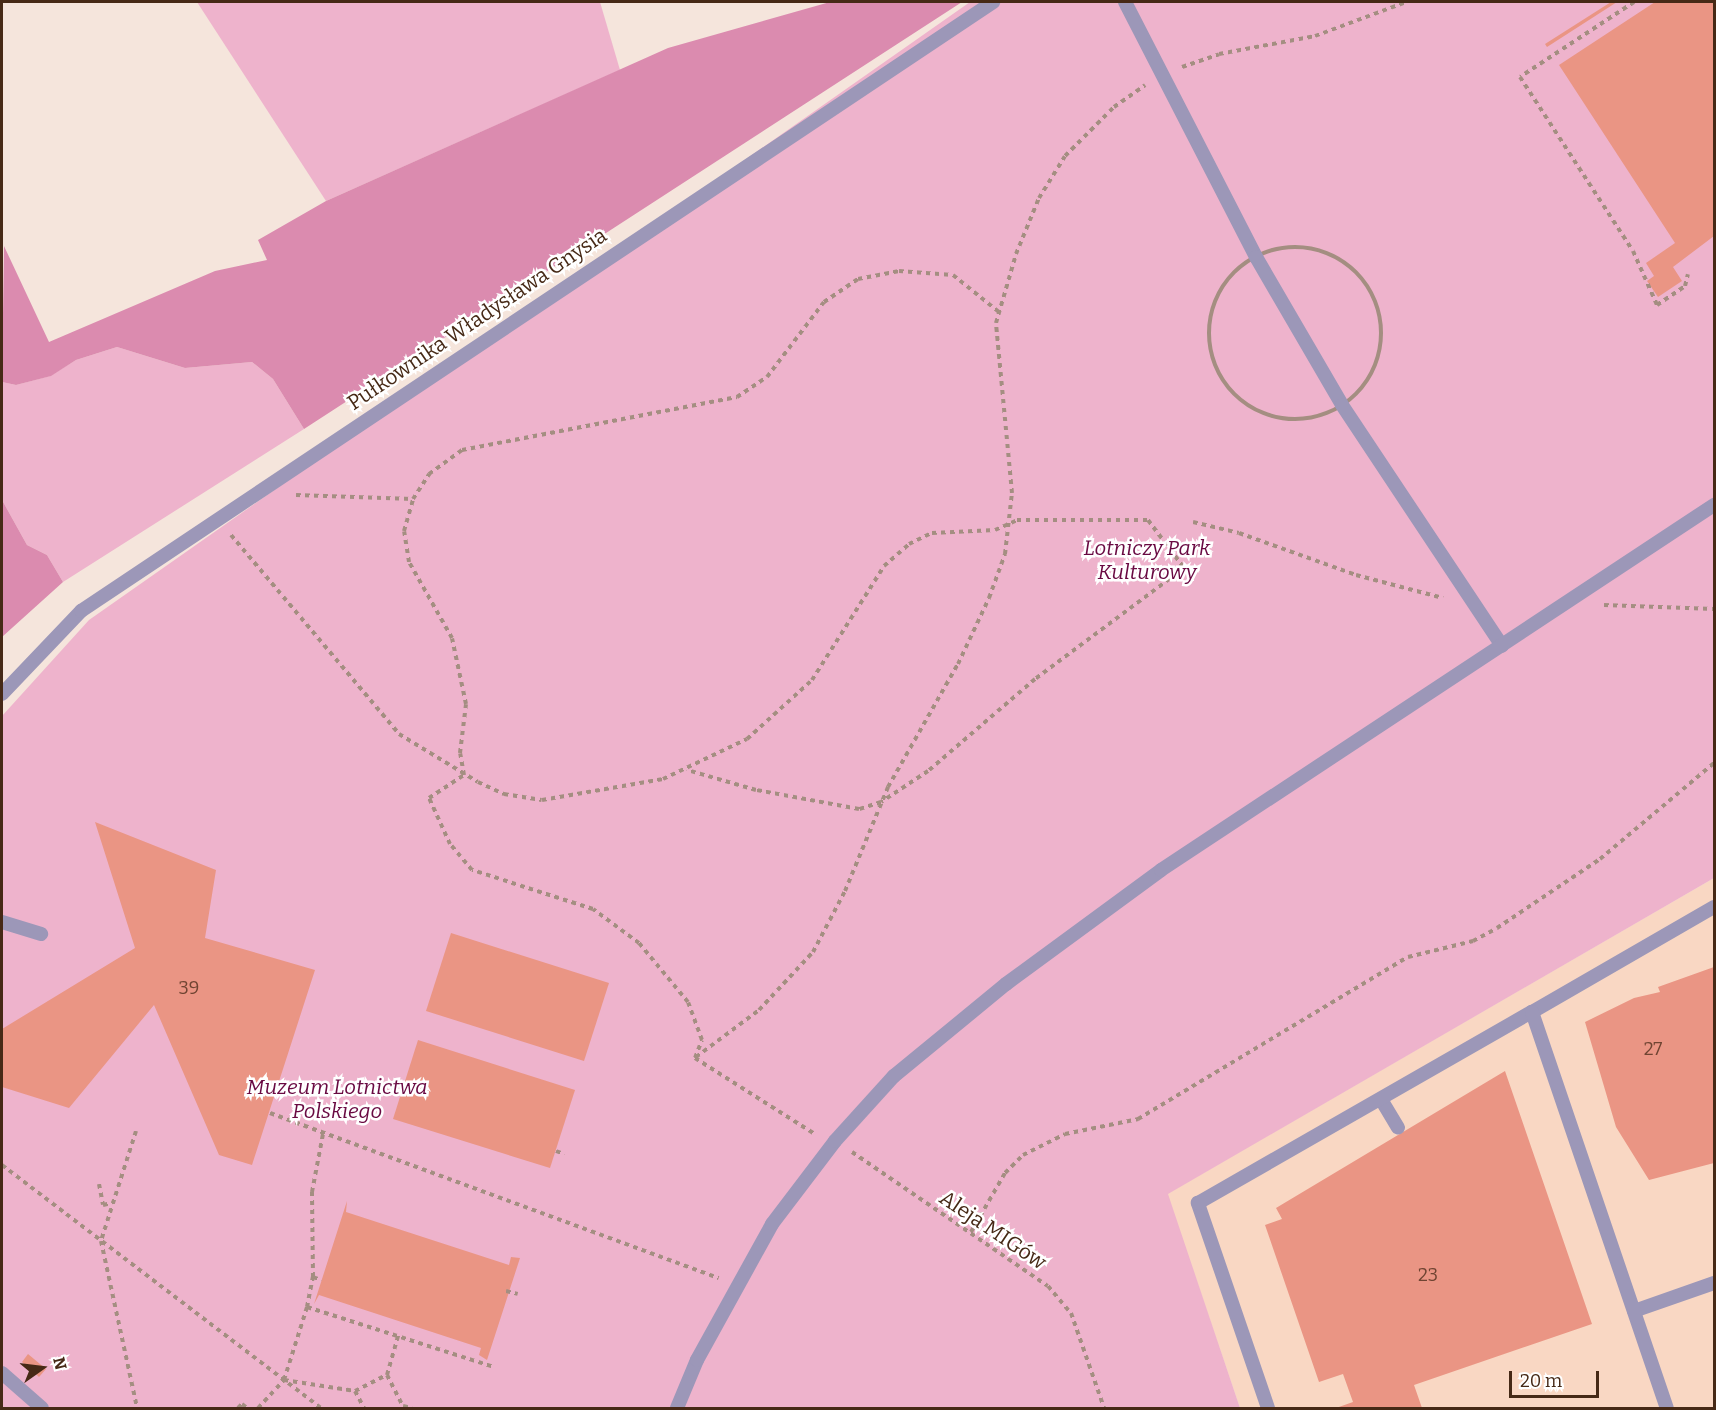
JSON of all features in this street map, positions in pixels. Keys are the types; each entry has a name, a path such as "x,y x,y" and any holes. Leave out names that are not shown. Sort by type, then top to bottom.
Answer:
{"lane":[{"name":"Pułkownika Władysława Gnysia","path":"2,694 81,611 217,518 993,2"},
{"path":"1125,2 1256,257 1342,405 1502,646"},
{"path":"677,1408 736,1284 772,1224 835,1141 894,1076 1052,950 1161,870 1714,505"},
{"path":"1268,1408 1198,1203 1382,1101 1714,907"},
{"path":"2,922 41,934"},
{"path":"1532,1012 1668,1408"},
{"path":"1382,1101 1398,1128"},
{"path":"1634,1311 1714,1283"},
{"path":"2,1373 42,1408"}],"path":[{"path":"695,1058 759,1010 813,952 845,891 881,802 989,598 1005,554 1012,460 998,364 999,312 1028,220 1065,156 1114,106 1163,76 1219,54 1314,36 1406,2"},
{"path":"1634,2 1520,77 1633,251 1658,304 1685,286 1688,274"},
{"path":"464,775 462,671 452,639 409,562 404,531 412,499 429,474 462,450 737,397 767,377 824,302 858,279 899,271 953,275 999,312"},
{"path":"253,494 412,499"},
{"path":"217,518 399,734 464,775 504,794 542,800 602,793 687,770 747,739 812,680 848,630 868,587 897,553 932,533 994,530 1017,520 1148,520 1184,568 1035,679 928,771 881,802 859,809 756,790 687,770"},
{"path":"1193,522 1239,533 1405,589 1453,600 1467,595"},
{"path":"1563,605 1714,609"},
{"path":"971,1232 1005,1173 1023,1155 1065,1134 1138,1119 1408,957 1473,941 1497,928 1600,859 1714,763"},
{"path":"464,775 429,798 460,858 472,870 593,909 639,943 688,1002 702,1040 695,1058"},
{"name":"Aleja MIGów","path":"695,1058 734,1079 804,1130 835,1141 1048,1286 1071,1313 1104,1408"},
{"path":"270,1113 736,1284"},
{"path":"136,1131 101,1240 137,1408"},
{"path":"258,1408 284,1380 307,1307 313,1277 312,1192 323,1134"},
{"path":"556,1151 564,1154"},
{"path":"2,1165 321,1408"},
{"path":"99,1184 103,1205 113,1203"},
{"path":"313,1277 321,1280"},
{"path":"506,1291 518,1294"},
{"path":"307,1307 494,1367"},
{"path":"398,1336 387,1375 401,1407 412,1408"},
{"path":"284,1380 355,1391 387,1375"},
{"path":"355,1391 364,1408"},
{"path":"238,1408 242,1404 247,1408"}],"shaded area":[{"path":"830,2 962,2 304,429 273,379 252,362 185,368 117,347 76,360 51,376 16,385 2,382 4,246 49,342 215,271 267,260 258,240 326,201 668,48"},
{"path":"2,500 27,545 47,555 63,582 2,637"},
{"path":"1714,878 1714,1408 1240,1408 1167,1194"}],"green space":[{"path":"197,2 600,2 620,70 326,201"},
{"name":"Lotniczy Park Kulturowy","path":"970,2 1714,2 1714,878 1168,1194 1240,1408 2,1408 2,716 89,620"},
{"path":"117,347 185,368 252,362 273,379 304,429 63,582 47,555 27,545 2,500 2,382 16,385 50,376 76,360"}],"building":[{"path":"1611,2 1617,2 1547,47 1545,44"},
{"path":"1655,2 1714,2 1714,236 1673,267 1682,281 1658,297 1647,281 1654,276 1646,263 1675,243 1559,65"},
{"path":"95,822 216,870 205,938 315,970 252,1165 219,1155 154,1005 69,1108 2,1087 2,1029 135,948"},
{"path":"451,933 609,983 584,1061 426,1011"},
{"path":"1714,967 1714,1163 1649,1180 1616,1127 1585,1022 1634,998 1660,992 1658,987"},
{"path":"418,1040 575,1090 550,1168 393,1119"},
{"path":"1505,1071 1592,1324 1414,1385 1422,1408 1336,1408 1353,1402 1343,1374 1319,1382 1265,1225 1282,1219 1276,1208"},
{"path":"347,1201 346,1212 509,1265 511,1257 520,1258 487,1360 479,1355 481,1348 319,1295 314,1304"},
{"path":"28,1354 46,1369 39,1377 22,1362"}],"park label":[{"name":"Muzeum Lotnictwa Polskiego","path":"337,1099"}]}
